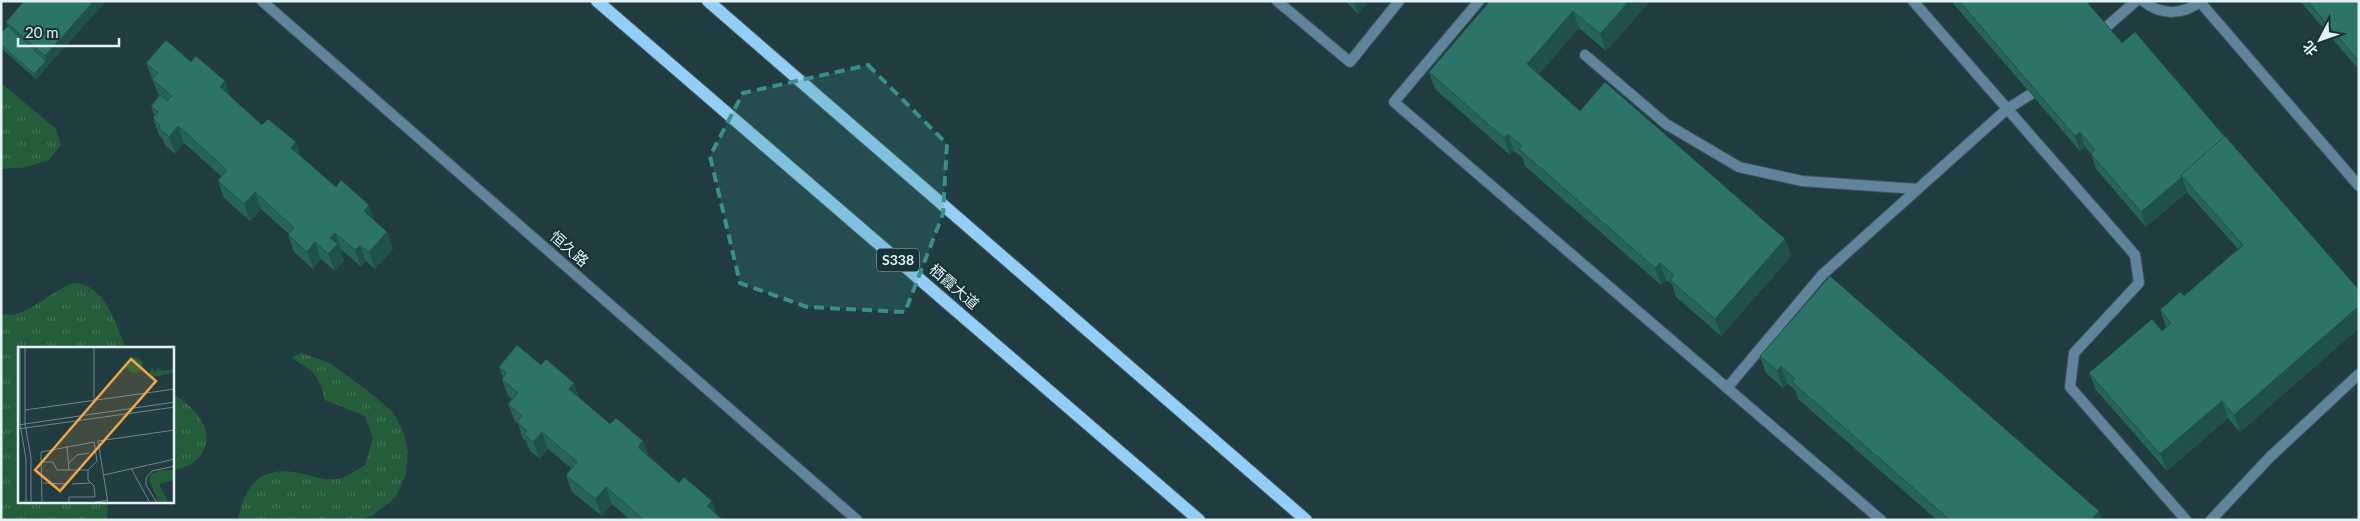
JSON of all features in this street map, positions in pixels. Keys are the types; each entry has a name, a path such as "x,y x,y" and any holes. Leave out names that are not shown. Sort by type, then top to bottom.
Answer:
{"main road":[{"name":"栖霞大道","path":"597,1 1199,520"},
{"path":"708,1 1306,520"}],"street":[{"name":"恒久路","path":"262,1 857,520"},
{"path":"1277,1 1350,62 1399,1"},
{"path":"1479,1 1394,102 1881,520"},
{"path":"1913,1 2134,255 2140,283 2074,353 2070,387 2186,520"},
{"path":"2103,30 2136,1"},
{"path":"2143,1 2158,10 2173,12 2187,10 2201,2 2359,186"},
{"path":"1585,56 1666,124 1739,167 1802,181 1917,189"},
{"path":"1727,388 1822,275 2007,109 2030,94"},
{"path":"2211,520 2270,457 2359,374"}],"highlighted area":[{"path":"868,65 947,144 943,214 905,312 807,307 740,283 710,156 743,93"}],"green space":[{"path":"1,83 56,129 61,145 49,160 27,167 1,169"},
{"path":"74,283 85,285 102,298 113,317 126,347 18,347 18,504 108,504 107,520 1,520 1,313 9,315 28,309 65,286"},
{"path":"301,353 330,363 393,412 404,434 408,452 406,474 396,497 372,516 359,520 238,520 245,496 250,487 265,475 286,471 325,479 336,479 348,476 365,465 373,438 365,416 325,400 320,384 314,374 291,358"},
{"path":"174,395 196,413 202,421 207,438 200,456 188,466 174,470"}],"building":[{"path":"24,1 94,1 45,56 6,22"},
{"path":"1490,1 1629,1 1600,34 1573,11 1527,64 1580,111 1605,82 1785,239 1715,319 1670,280 1674,275 1660,263 1655,268 1519,149 1522,146 1508,134 1504,138 1429,72"},
{"path":"1959,1 2086,1 2122,43 2135,32 2225,137 2141,212 2091,154 2095,150 2080,132 2075,136"},
{"path":"2307,1 2359,1 2359,61"},
{"path":"8,26 46,61 34,74 1,45 1,33"},
{"path":"166,40 191,62 196,56 225,81 220,87 262,125 268,119 296,142 291,148 336,187 341,180 369,205 364,211 387,232 369,252 360,245 355,250 335,233 330,238 338,244 328,254 315,242 307,252 288,235 294,228 255,192 244,204 218,181 227,170 178,126 169,137 159,128 160,125 153,118 158,112 151,106 160,95 167,101 172,96 152,79 158,73 146,63"},
{"path":"2225,136 2359,290 2359,306 2234,415 2222,401 2160,454 2089,373 2152,319 2162,331 2171,323 2160,310 2180,292 2184,296 2243,245 2181,175"},
{"path":"1830,276 2099,511 2091,520 1950,520 1792,382 1795,379 1781,366 1777,371 1760,356"},
{"path":"517,345 541,365 546,359 574,383 569,389 610,424 616,418 643,441 638,447 679,483 684,477 712,501 707,506 723,520 644,520 606,487 595,499 566,475 577,462 542,432 533,442 524,434 527,431 517,422 522,416 508,404 518,393 502,379 506,373 499,367"}]}
